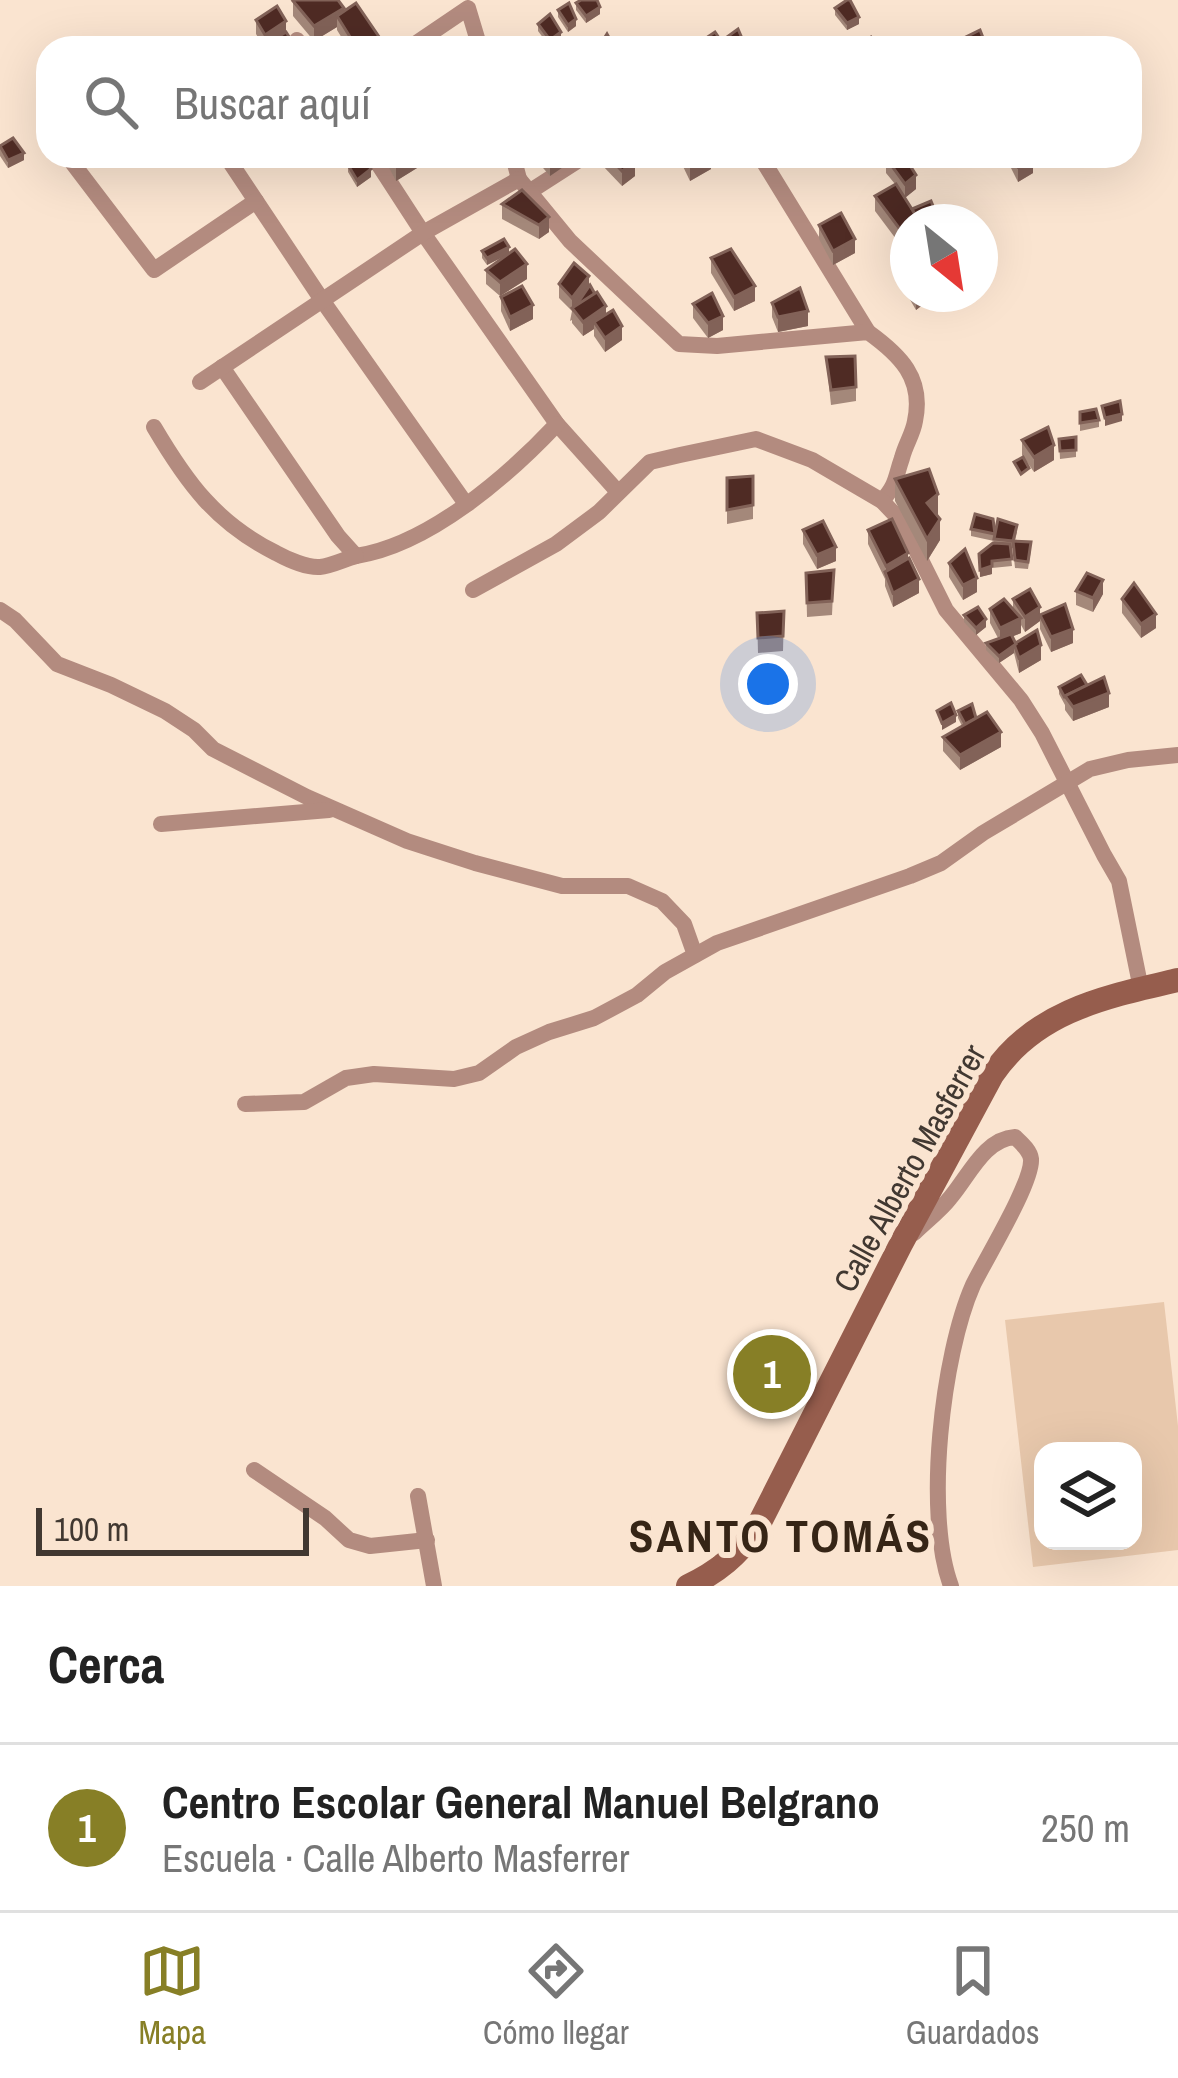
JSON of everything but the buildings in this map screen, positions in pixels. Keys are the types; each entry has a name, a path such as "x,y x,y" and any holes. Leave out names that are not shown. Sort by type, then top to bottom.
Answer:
{"main road":[{"name":"Calle Alberto Masferrer","path":"688,1586 734,1558 757,1528 902,1244 1008,1052 1063,1013 1178,980"}],"street":[{"path":"427,36 468,8 476,36"},
{"path":"75,168 154,270 256,201"},
{"path":"240,168 322,300 466,504"},
{"path":"381,168 557,424 618,493"},
{"path":"518,168 524,185 571,241 679,344 716,346 868,332"},
{"path":"200,382 423,233 560,168"},
{"path":"767,168 868,332 898,353 918,393 915,424 896,484 882,502"},
{"path":"221,367 356,556"},
{"path":"154,427 210,508 245,538 317,568 376,553 466,504 557,424"},
{"path":"473,590 556,544 599,512 650,462 756,440 812,460 882,502 902,522 946,610 1022,700 1119,881 1141,989"},
{"path":"0,610 57,664 165,711 235,762 336,810 407,841 497,869 562,886 628,886 662,901 684,924 695,955"},
{"path":"245,1104 304,1102 346,1078 374,1074 454,1079 479,1073 516,1047 594,1018 637,995 665,972 717,943 940,863 1090,769 1178,755"},
{"path":"161,824 336,810"},
{"path":"902,1244 947,1202 994,1143 1015,1137 1024,1146 1030,1159 1025,1184 965,1304 946,1384 938,1523 950,1586"},
{"path":"254,1470 349,1540 370,1546 427,1540"},
{"path":"418,1496 434,1586"}],"shaded area":[{"path":"1164,1302 1178,1426 1178,1550 1033,1567 1005,1320"}],"place":[{"name":"Centro Escolar General Manuel Belgrano","path":"772,1374"}],"district":[{"name":"SANTO TOMÁS","path":"781,1535"}]}
